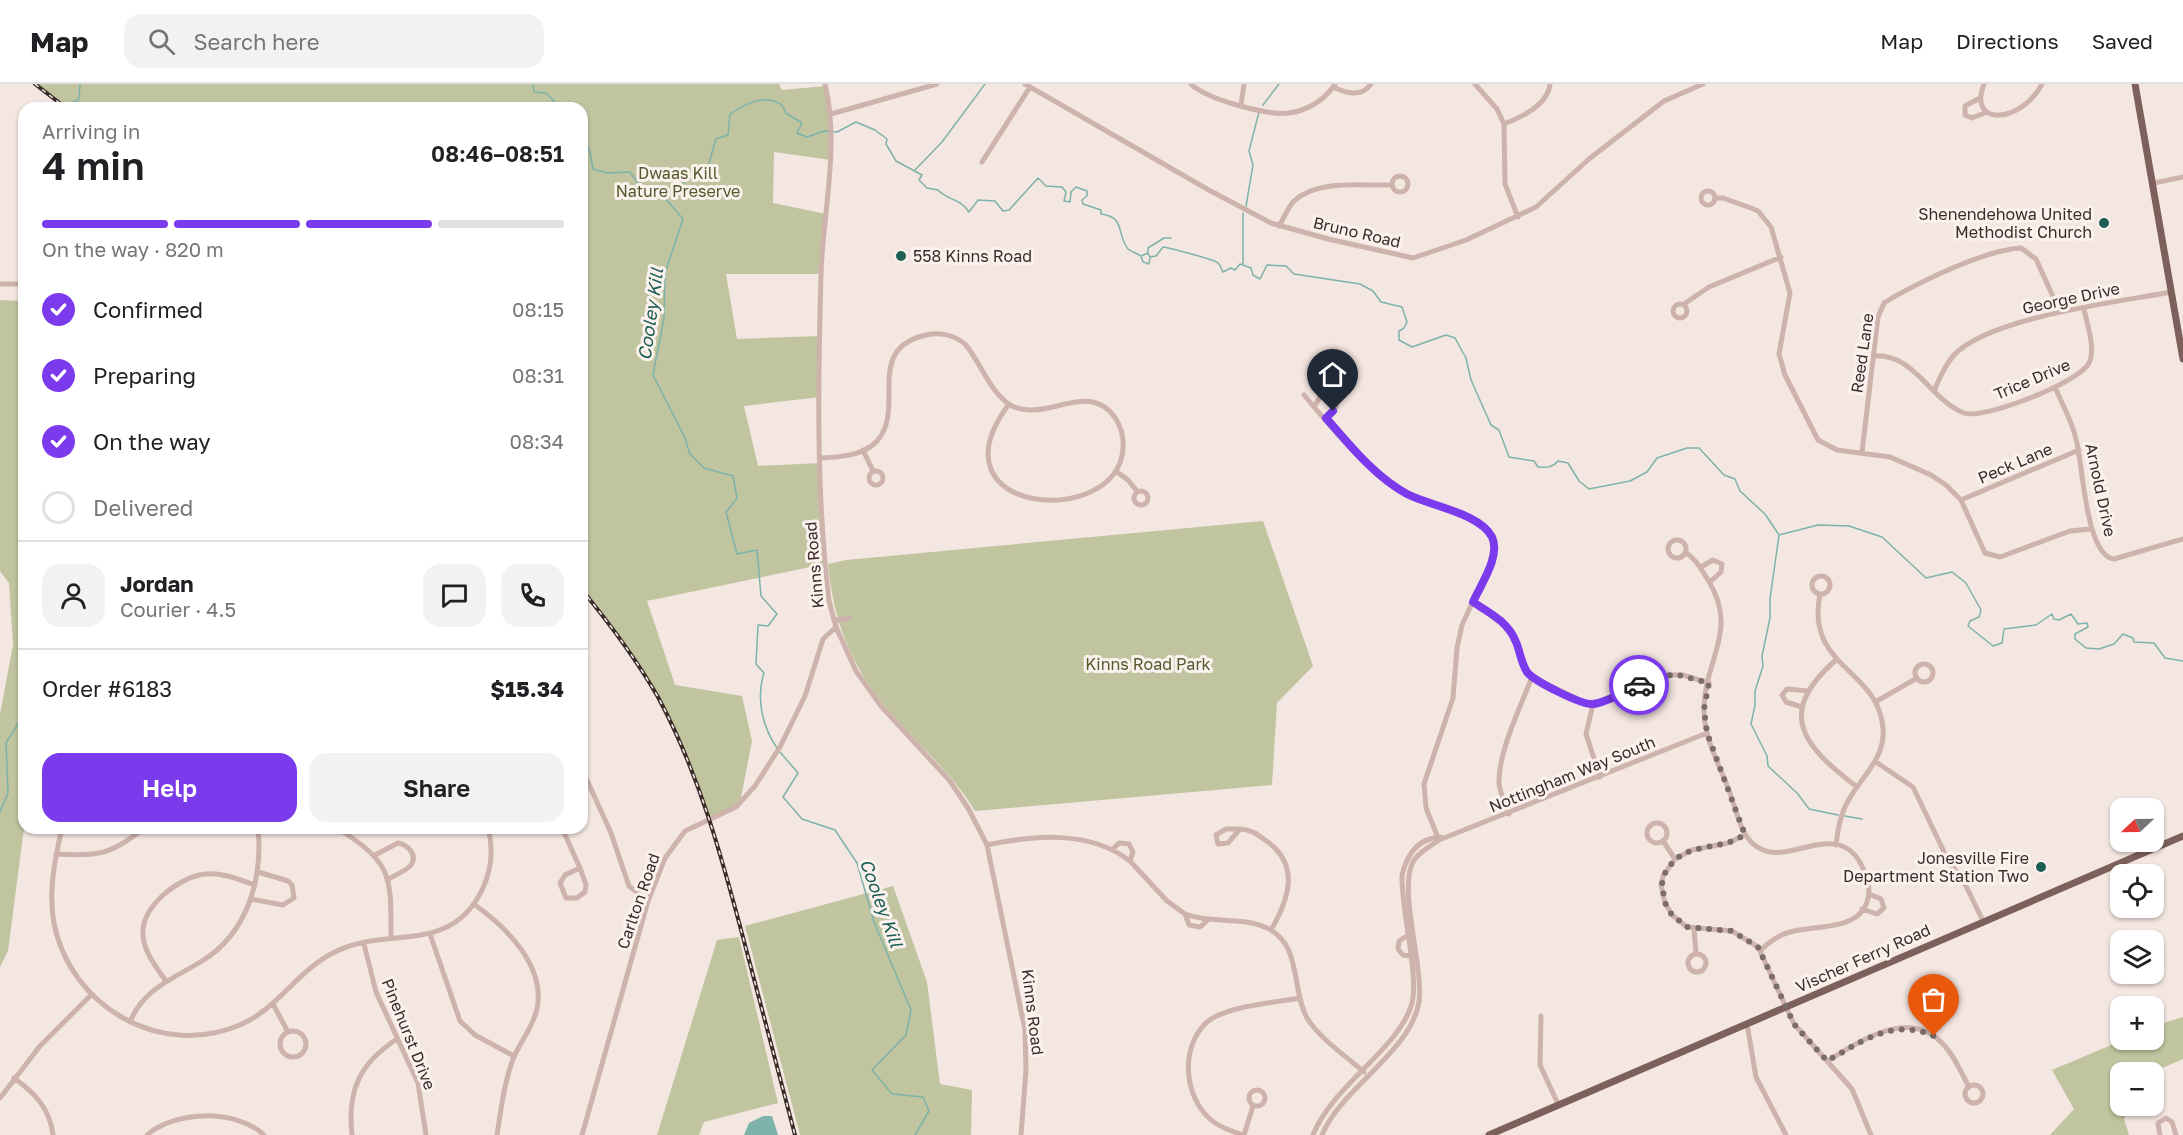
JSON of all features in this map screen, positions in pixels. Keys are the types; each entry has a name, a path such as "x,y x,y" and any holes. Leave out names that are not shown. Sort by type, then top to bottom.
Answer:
{"main road":[{"path":"2135,84 2183,359"},
{"name":"Vischer Ferry Road","path":"1489,1135 2183,836"}],"street":[{"name":"Kinns Road","path":"827,84 832,132 821,274 821,458 827,582 835,624 856,671 867,689 950,781 968,808 987,845 1025,1030 1026,1070 1021,1135"},
{"path":"831,114 883,102 937,84"},
{"path":"1191,84 1205,95 1240,105 1288,113 1310,107 1334,86 1351,94 1362,92 1371,84"},
{"path":"1240,105 1244,84"},
{"path":"1475,84 1497,109 1504,124 1505,184 1518,217"},
{"path":"1504,124 1537,106 1550,90 1550,84"},
{"name":"Bruno Road","path":"1028,86 1206,189 1279,226 1413,258 1459,243 1518,217 1551,195 1589,159 1664,101 1703,84"},
{"path":"1984,84 1980,98 1964,108 1965,115 1969,117 1987,112 1997,116 2015,113 2032,100 2042,84"},
{"path":"982,162 1028,86"},
{"path":"1980,98 1987,112"},
{"path":"2154,183 2183,179"},
{"path":"1279,226 1294,202 1309,193 1325,188 1392,185"},
{"path":"1715,198 1723,198 1758,211 1771,226 1791,293 1779,354 1785,375 1818,440 1830,448 1890,457 1914,466 1946,485 1961,500 1981,548 1992,556 2000,557 2070,531 2091,529"},
{"name":"Reed Lane","path":"1862,452 1878,317 1884,303 1906,290 2005,250 2021,248 2032,254 2041,268 2060,312"},
{"path":"1684,304 1709,287 1781,257"},
{"path":"0,284 18,284"},
{"name":"George Drive","path":"1934,391 1952,357 1966,346 2038,316 2171,292"},
{"name":"Trice Drive","path":"1873,356 1893,358 1905,363 1953,407 1971,414 2003,408 2055,387 2084,371 2091,360 2084,309"},
{"path":"821,458 838,457 862,450 875,443 886,425 888,416 887,378 896,354 907,342 919,337 943,334 956,337 965,344 1009,404 1034,412 1083,399 1096,402 1109,410 1122,432 1122,457 1117,472 1091,493 1071,498 1027,500 1008,491 992,473 988,444 991,430 1009,404"},
{"name":"Arnold Drive","path":"2055,387 2079,450 2091,529 2099,547 2109,558 2126,557 2183,539"},
{"path":"1314,407 1320,397 1326,394 1335,399 1336,407 1326,418"},
{"path":"1304,395 1370,466 1407,494 1474,520 1486,528 1494,543 1494,554 1458,639 1453,698 1424,784 1424,798 1438,838"},
{"path":"862,450 873,471"},
{"name":"Peck Lane","path":"1961,500 2079,450"},
{"path":"1117,472 1137,491"},
{"path":"1685,552 1701,567 1720,606 1721,636 1704,709 1707,733 1745,835 1760,849 1776,853 1814,844 1836,845 1851,852 1865,873 1869,894 1862,909 1854,918 1833,926 1783,934 1760,951"},
{"path":"1701,567 1713,560 1722,564 1721,572 1710,582"},
{"path":"1820,594 1816,613 1818,628 1837,659 1877,701 1884,738 1876,762 1843,810 1836,845"},
{"path":"1473,602 1500,619 1507,627 1516,642 1527,671 1533,677 1577,700 1593,704 1665,675 1683,675 1709,683"},
{"path":"835,624 849,618"},
{"name":"Carlton Road","path":"582,1135 648,901 665,858 678,838 693,826 736,807 755,786 780,747 806,696 824,639 835,624"},
{"path":"1837,659 1820,674 1808,691 1802,707 1801,722 1809,743 1829,765 1857,787"},
{"path":"1509,814 1501,794 1500,772 1503,755 1533,677"},
{"path":"1877,701 1917,678"},
{"path":"1802,707 1786,702 1782,695 1785,691 1794,688 1808,691"},
{"path":"1593,704 1586,734 1600,777"},
{"name":"Nottingham Way South","path":"1314,1135 1327,1108 1398,1029 1412,1003 1401,884 1404,867 1415,847 1509,814 1707,733"},
{"path":"1876,762 1913,787 1943,851 1966,885 1983,921"},
{"path":"588,782 611,832 629,886 648,901"},
{"path":"1240,829 1250,830 1271,844 1282,857 1288,874 1288,897 1271,930"},
{"path":"61,834 52,888 53,922 71,969 91,995 114,1014 164,1034 199,1035 242,1023 273,1004 322,959 336,951 391,938 430,934 459,920 475,905 486,881 492,859 490,834"},
{"path":"56,854 96,855 120,846 136,834"},
{"path":"130,1022 143,999 166,981 217,949 238,925 251,899 258,872 258,834"},
{"path":"345,834 375,855 389,879 391,938"},
{"path":"565,834 580,868 586,885 585,892 577,898 566,898 560,883 566,875 580,868"},
{"path":"1745,835 1728,843 1692,850 1675,859 1663,876 1662,895 1672,915 1679,922 1694,929 1732,931 1750,941 1760,951 1785,1006 1801,1033 1852,1089 1871,1135"},
{"path":"987,845 1013,840 1049,838 1076,839 1113,849 1131,861 1167,901 1185,914 1236,921 1271,930 1289,950 1299,998 1309,1020 1368,1076"},
{"name":"Nottingham Way South","path":"1322,1135 1332,1116 1405,1032 1417,1007 1419,984 1408,875 1418,855 1438,838"},
{"path":"1664,841 1675,859"},
{"path":"375,855 398,843 408,846 412,851 410,866 389,879"},
{"path":"1113,849 1119,843 1129,844 1133,852 1131,861"},
{"path":"251,899 283,906 294,898 292,885 288,881 258,872"},
{"path":"166,981 150,957 143,936 147,917 159,901 179,884 206,874 216,874 255,885"},
{"path":"1862,909 1877,914 1884,908 1881,899 1869,894"},
{"path":"475,905 510,935 535,977 537,1010 514,1056 505,1088 497,1135"},
{"path":"1185,914 1189,925 1195,927 1200,927 1209,919"},
{"path":"1694,929 1696,954"},
{"path":"430,934 460,1022 475,1035 514,1056"},
{"name":"Nottingham Way South","path":"1407,936 1399,941 1398,949 1403,955 1409,956"},
{"name":"Pinehurst Drive","path":"364,944 376,992 418,1083 426,1135"},
{"path":"0,1098 43,1043 91,995"},
{"path":"1253,1106 1243,1135 1214,1122 1197,1103 1189,1076 1189,1057 1195,1040 1206,1023 1223,1015 1299,998"},
{"path":"273,1004 288,1032"},
{"path":"1541,1016 1540,1065 1558,1104"},
{"path":"1747,1024 1756,1077 1786,1135"},
{"path":"1827,1061 1883,1030 1908,1028 1920,1030 1943,1043 1969,1087"},
{"path":"288,1032 298,1032 305,1039 305,1049 297,1056 288,1055 281,1048 281,1039 288,1032"},
{"path":"352,1135 351,1105 359,1077 368,1061 398,1039"},
{"path":"14,1078 37,1097 45,1107 53,1135"},
{"path":"147,1135 165,1123 193,1116 243,1122 264,1135"},
{"path":"2160,1135 2158,1123 2166,1118 2172,1122 2176,1135"}],"green space":[{"name":"Dwaas Kill Nature Preserve","path":"35,84 779,84 782,90 826,86 831,160 774,152 773,203 826,214 821,274 726,274 737,339 820,336 820,397 744,406 758,466 821,463 825,564 647,601 675,685 742,696 752,741 740,803 710,818 663,710 623,643 588,598 588,102 58,102"},
{"path":"0,300 18,301 18,834 23,834 8,951 0,967 0,714 13,645 9,583 0,571"},
{"name":"Kinns Road Park","path":"1263,521 1313,666 1277,703 1272,785 975,811 948,775 882,702 858,667 841,629 828,564 846,560"},
{"path":"893,886 927,982 940,1084 972,1090 971,1135 800,1135 745,926"},
{"path":"739,937 778,1103 704,1122 699,1135 657,1135 717,940"},
{"path":"2183,1017 2183,1059 2164,1067 2164,1062 2110,1062 2110,1116 2126,1116 2124,1119 2129,1135 2050,1135 2074,1109 2052,1070 2110,1045 2110,1050 2164,1050 2164,1023"}],"water":[{"path":"763,1116 772,1116 778,1135 744,1135 749,1123"}],"waterway":[{"path":"73,102 79,99 80,84"},
{"path":"533,84 534,92 546,93 555,102"},
{"path":"914,171 942,142 985,84"},
{"path":"1263,105 1279,84"},
{"path":"664,197 690,178 705,177 716,139 728,135 730,114 761,100 782,105 786,113 802,123 797,133 807,137 824,131 837,132 856,122 875,130 887,139 886,144 896,161 922,175 919,180 927,188 938,190 962,204 969,212 978,200 995,201 1003,211 1009,210 1038,178 1046,186 1062,187 1066,192 1064,201 1070,202 1071,192 1076,187 1087,191 1087,196 1082,200 1083,204 1101,210 1101,214 1114,219 1128,249 1141,256 1148,253 1150,257 1156,256 1163,247 1215,261 1223,272 1231,268 1235,270 1240,264 1251,268 1253,275 1260,279 1267,265 1286,266 1294,274 1360,284 1373,291 1381,302 1402,307 1407,322 1399,331 1399,340 1412,347 1446,335 1455,338 1466,358 1471,380 1491,425 1499,430 1509,457 1534,461 1538,467 1550,467 1558,461 1568,463 1579,481 1589,489 1630,481 1647,472 1657,458 1687,448 1699,448 1724,475 1735,479 1740,491 1765,514 1779,535 1818,525 1849,526 1882,537 1926,578 1952,572 1966,583 1981,610 1979,617 1970,621 1968,626 1993,646 2002,643 2004,629 2036,625 2052,614 2054,619 2059,620 2071,614 2078,624 2087,623 2088,627 2075,634 2075,639 2086,648 2099,649 2114,644 2123,634 2133,638 2134,642 2154,643 2165,658 2183,661"},
{"path":"1246,206 1253,165 1249,151 1259,112"},
{"name":"Cooley Kill","path":"588,147 593,169 607,173 630,172 643,190 664,197 683,219 665,273 664,318 653,375 684,436 690,454 704,468 733,476 737,498 726,512 737,554 757,550 761,596 777,614 768,626 758,625 756,664 764,673 761,692 764,721 777,748"},
{"path":"1243,213 1243,265"},
{"path":"1148,253 1148,248 1164,238 1171,238"},
{"path":"1141,256 1143,262 1149,264 1150,258"},
{"path":"1779,535 1770,599 1770,618 1762,656 1763,666 1755,691 1751,724 1767,756 1768,766 1798,794 1809,809 1838,815"},
{"path":"0,812 8,793 6,743 18,724"},
{"name":"Cooley Kill","path":"780,752 798,773 783,797 802,819 835,830 857,863 874,922 911,1010 906,1035 872,1070 892,1094 923,1097 929,1111 915,1135"},
{"path":"1845,816 1862,819"}],"railway":[{"path":"35,84 58,102"},
{"path":"588,597 650,683 686,756 708,816 727,879 795,1135"}],"way so far":[{"path":"1639,685 1674,674 1709,683 1706,688 1704,722 1726,777 1745,835 1728,843 1700,847 1675,859 1665,870 1663,876 1662,895 1668,911 1687,927 1732,931 1758,947 1794,1024 1827,1061 1883,1030 1908,1028 1934,1036"}],"place":[{"name":"Shenendehowa United Methodist Church","path":"2104,223"},
{"name":"558 Kinns Road","path":"901,256"},
{"name":"Jonesville Fire Department Station Two","path":"2041,867"}],"route":[{"path":"1333,411 1326,418 1379,474 1407,494 1481,523 1486,528 1494,543 1494,554 1473,602 1500,619 1507,627 1516,642 1527,671 1533,677 1577,700 1593,704 1639,685"}]}
